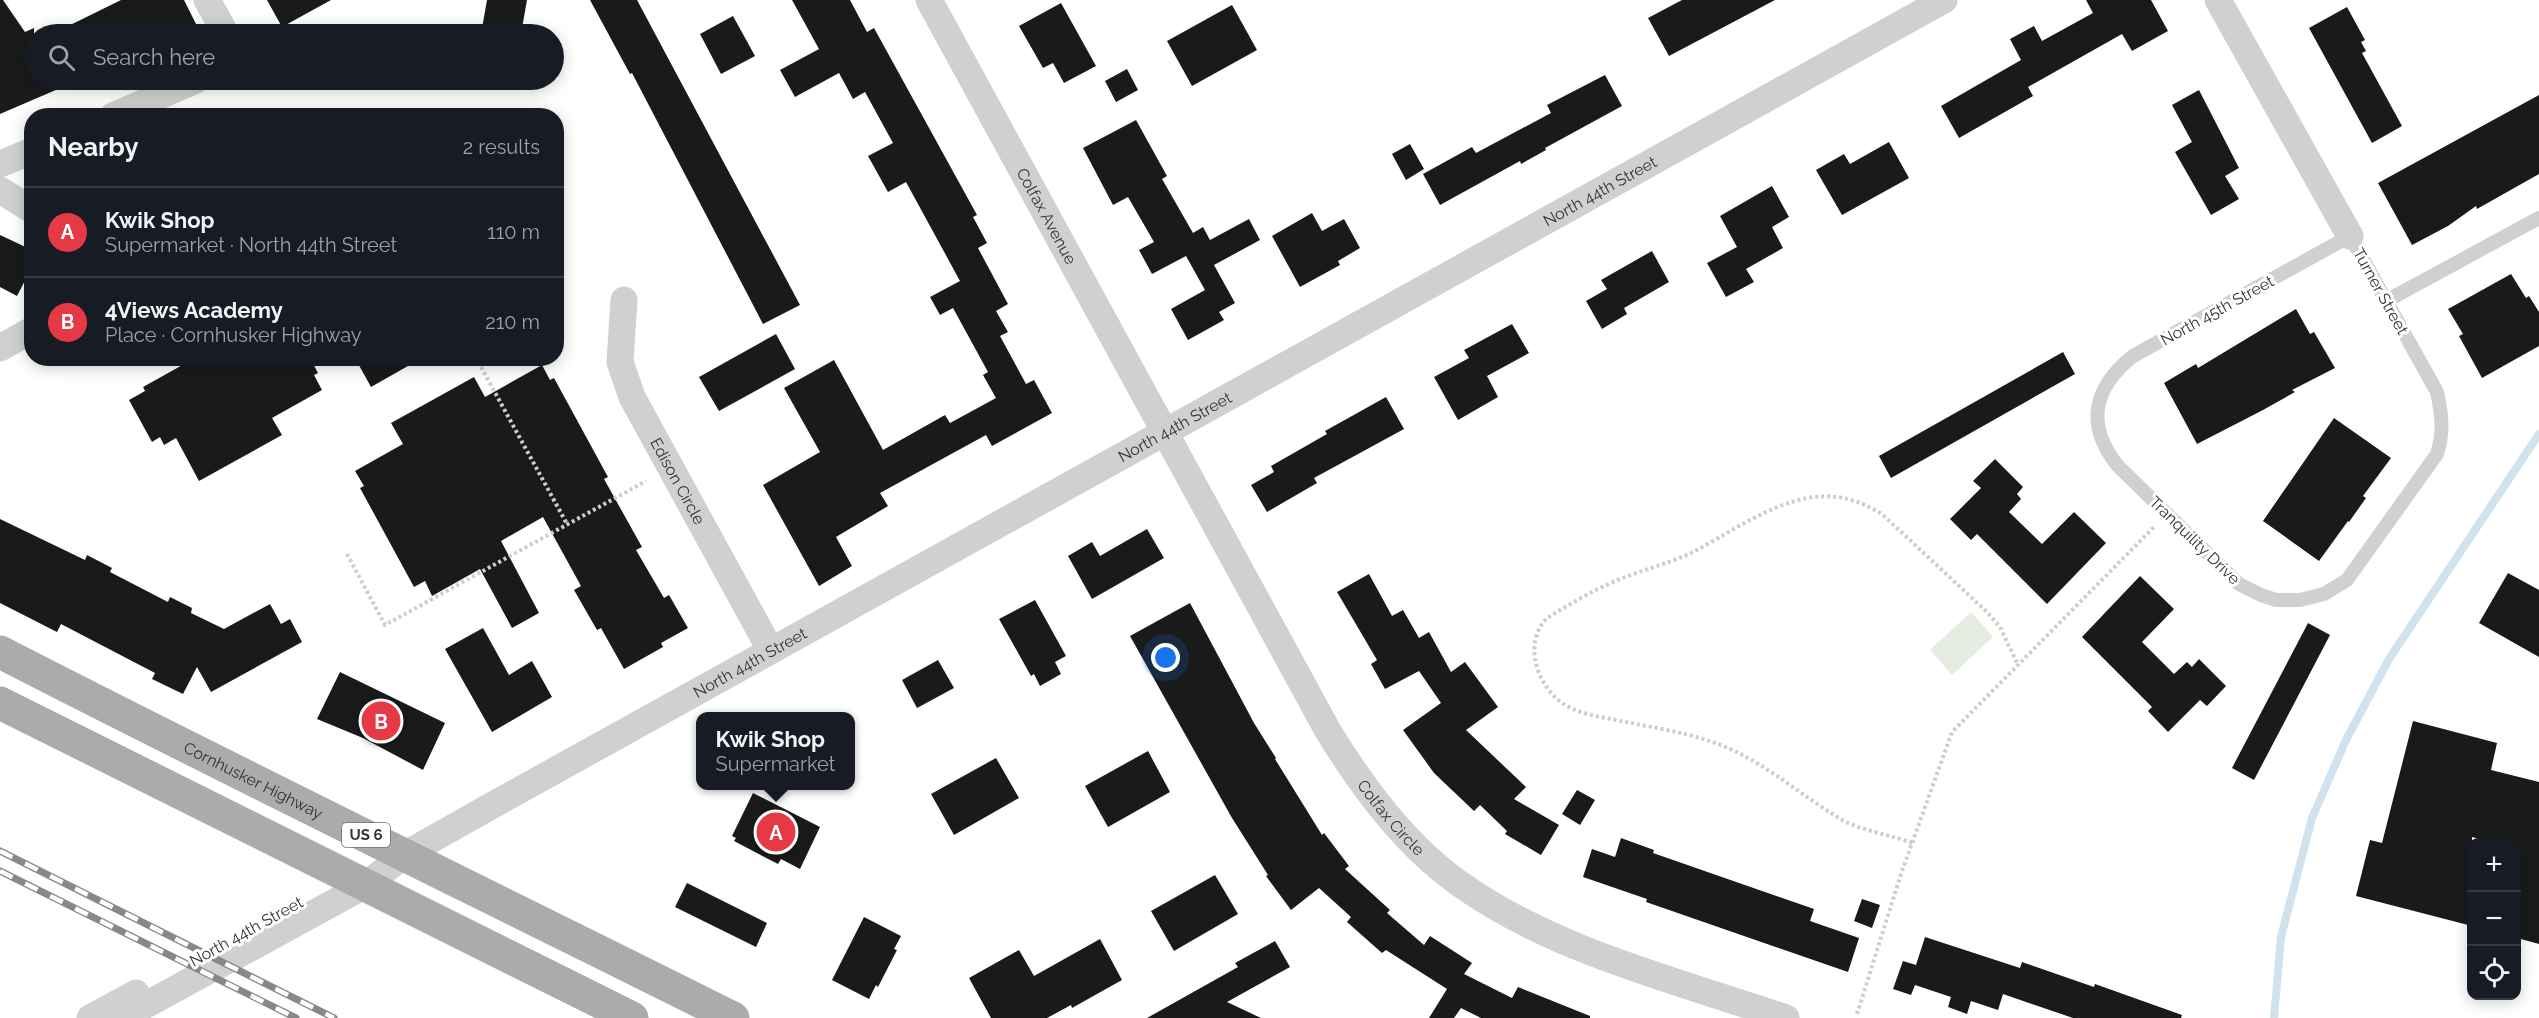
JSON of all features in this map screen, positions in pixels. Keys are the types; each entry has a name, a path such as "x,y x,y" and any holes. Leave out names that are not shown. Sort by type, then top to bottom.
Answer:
{"main road":[{"name":"Cornhusker Highway","path":"0,652 183,746 406,854 733,1018"},
{"name":"US 6","path":"0,703 632,1018"}],"street":[{"path":"207,0 220,24"},
{"name":"Colfax Avenue","path":"929,0 1164,432"},
{"name":"North 44th Street","path":"90,1018 406,854 1944,0"},
{"name":"Turner Street","path":"2218,0 2350,236"},
{"path":"131,108 173,90"},
{"path":"0,164 24,154"},
{"path":"0,190 24,205"},
{"name":"Edison Circle","path":"624,300 620,362 632,397 771,651"},
{"path":"0,348 24,334"},
{"name":"Colfax Circle","path":"1164,432 1328,731 1352,770 1385,812 1437,865 1482,899 1548,935 1587,951 1786,1018"},
{"name":"North 44th Street","path":"122,1018 355,881"}],"lane":[{"path":"2386,302 2539,218"},
{"name":"Turner Street","path":"2347,580 2437,454 2442,441 2442,415 2437,392 2350,236"},
{"name":"North 45th Street","path":"2099,400 2103,388 2115,371 2133,357 2350,236"},
{"name":"Tranquility Drive","path":"2099,400 2099,433 2109,454 2240,584 2276,600 2300,600 2324,594 2347,580"}],"path":[{"path":"481,367 567,524"},
{"path":"347,554 385,625 646,481"},
{"path":"1912,843 1841,819 1746,757 1719,744 1591,716 1566,704 1548,689 1538,668 1533,647 1539,626 1547,618 1619,579 1669,563 1773,510 1792,502 1830,496 1850,499 1870,506 1883,515 1987,612 2000,627 2018,665"},
{"path":"1857,1014 1912,843 1952,732 2168,514"}],"shaded area":[{"path":"1971,612 1993,637 1952,675 1930,650"}],"building":[{"path":"0,0 3,0 24,31 24,90 56,90 0,114"},
{"path":"121,0 184,0 196,24 72,24"},
{"path":"267,0 331,0 287,24 280,24"},
{"path":"487,0 527,0 523,24 483,24"},
{"path":"590,0 637,0 800,305 763,324 632,73 630,74"},
{"path":"792,0 850,0 867,32 874,28 977,215 973,217 987,243 978,248 1008,304 996,311 1008,332 1000,336 1026,384 1034,380 1052,413 992,446 986,435 880,493 888,506 836,537 852,566 819,586 763,485 820,452 784,388 834,360 883,450 945,415 950,423 996,398 983,375 988,372 953,308 940,315 930,297 960,281 906,182 888,192 868,156 893,143 865,92 853,99 839,73 795,97 780,70 819,49"},
{"path":"1682,0 1775,0 1669,56 1648,18"},
{"path":"2086,0 2151,0 2168,31 2132,51 2122,34 2028,87 2033,96 1959,138 1941,106 2021,60 2010,39 2034,26 2042,41 2093,13"},
{"path":"1061,3 1096,66 1064,83 1053,63 1043,68 1019,26"},
{"path":"1232,5 1257,50 1192,86 1167,41"},
{"path":"2347,7 2365,40 2361,42 2366,51 2362,53 2402,126 2372,143 2309,28"},
{"path":"733,16 755,56 721,74 700,34"},
{"path":"1127,69 1138,90 1116,102 1105,81"},
{"path":"1605,75 1622,106 1545,148 1546,150 1521,164 1520,161 1440,205 1423,174 1472,147 1476,153 1551,113 1547,105"},
{"path":"2199,90 2239,168 2225,176 2239,199 2211,215 2175,152 2192,142 2172,105"},
{"path":"2539,95 2539,174 2477,209 2476,206 2448,226 2412,245 2378,183"},
{"path":"1136,120 1167,176 1162,179 1193,233 1203,227 1210,240 1249,219 1260,240 1214,265 1235,303 1219,312 1224,320 1188,340 1171,309 1205,290 1186,256 1152,274 1139,250 1154,242 1128,197 1113,205 1083,148"},
{"path":"1889,142 1909,178 1842,215 1816,170 1844,154 1850,164"},
{"path":"1410,144 1424,169 1406,180 1392,154"},
{"path":"1772,186 1789,217 1772,227 1783,248 1746,269 1754,282 1726,297 1707,263 1737,247 1720,216"},
{"path":"1312,213 1322,231 1344,219 1360,248 1338,261 1340,265 1300,287 1272,236"},
{"path":"0,235 24,246 24,282 17,296 0,287"},
{"path":"1652,251 1669,282 1624,308 1627,314 1602,329 1586,301 1607,289 1601,280"},
{"path":"2511,274 2526,298 2529,296 2539,312 2539,346 2482,378 2459,336 2463,334 2448,309"},
{"path":"2296,309 2310,334 2314,332 2335,368 2292,390 2295,392 2263,410 2197,444 2164,383 2196,364 2198,368"},
{"path":"1512,324 1529,353 1487,376 1498,397 1458,420 1434,377 1469,358 1464,350"},
{"path":"776,334 795,369 719,411 699,377"},
{"path":"2063,352 2075,374 1891,478 1879,456"},
{"path":"181,366 314,366 318,373 314,375 322,390 272,418 282,435 199,481 176,438 164,445 160,437 152,442 129,400 145,391 143,387"},
{"path":"359,366 408,366 371,387"},
{"path":"540,366 543,366 550,380 554,378 608,477 604,479 642,547 636,550 664,598 669,595 688,628 661,643 663,647 624,669 601,628 597,630 574,590 581,586 543,517 501,541 539,613 512,628 480,569 432,596 425,581 414,587 360,488 364,486 355,471 403,444 391,423 474,377 485,397"},
{"path":"1386,397 1404,429 1314,478 1317,483 1267,512 1251,485 1274,472 1271,466 1327,434 1325,431"},
{"path":"2334,418 2391,458 2363,496 2366,498 2319,561 2263,521"},
{"path":"1995,459 2023,487 2017,494 2021,499 2009,512 2042,544 2074,512 2106,543 2047,604 1977,534 1971,540 1950,519 1981,488 1973,481"},
{"path":"0,519 85,560 87,555 112,568 110,572 168,602 170,597 192,608 191,613 224,629 270,604 281,624 290,619 302,642 211,692 197,667 183,694 152,679 155,673 61,624 57,632 0,603"},
{"path":"1147,529 1164,558 1092,599 1068,556 1092,542 1100,556"},
{"path":"2508,573 2539,590 2539,657 2479,623"},
{"path":"1369,574 1392,616 1403,610 1419,638 1429,632 1451,672 1465,662 1498,707 1466,730 1526,787 1514,799 1559,825 1541,855 1505,834 1507,831 1480,805 1474,811 1434,773 1403,730 1441,703 1419,671 1385,689 1371,664 1377,660 1337,592"},
{"path":"2140,576 2174,609 2142,642 2174,674 2187,662 2192,667 2199,659 2226,686 2207,706 2200,700 2168,732 2148,711 2152,707 2082,637"},
{"path":"1035,600 1066,656 1055,662 1061,674 1040,686 1034,674 1031,676 999,619"},
{"path":"1190,603 1254,723 1322,835 1324,833 1349,866 1345,869 1390,910 1387,913 1424,945 1430,936 1472,963 1464,974 1512,998 1518,987 1590,1016 1590,1018 1481,1018 1461,1008 1454,1018 1429,1018 1447,989 1386,950 1382,953 1347,922 1351,917 1319,888 1291,910 1266,876 1268,875 1232,818 1130,636"},
{"path":"2308,623 2330,635 2254,780 2232,768"},
{"path":"483,628 509,675 532,661 552,697 492,732 445,649"},
{"path":"938,660 954,688 917,708 902,680"},
{"path":"340,672 445,723 423,770 363,738 317,719"},
{"path":"2413,721 2497,743 2491,770 2539,782 2539,944 2521,939 2521,838 2467,838 2467,925 2356,896 2370,840 2382,843"},
{"path":"1148,751 1170,792 1108,827 1085,786"},
{"path":"996,758 1019,798 954,835 931,794"},
{"path":"1577,790 1595,800 1580,825 1562,814"},
{"path":"753,793 820,827 800,869 781,859 778,864 734,841 736,838 732,836"},
{"path":"1621,838 1654,850 1653,853 1814,909 1810,921 1859,938 1848,972 1646,902 1647,899 1583,877 1592,849 1615,857"},
{"path":"1215,875 1238,914 1174,951 1151,911"},
{"path":"687,883 767,923 756,947 675,907"},
{"path":"1862,899 1880,905 1872,928 1854,921"},
{"path":"864,917 901,936 894,949 897,950 878,987 876,985 869,999 832,980"},
{"path":"1925,937 2020,968 2022,962 2094,987 2095,984 2182,1015 2181,1018 2073,1018 2003,994 1998,1010 1971,1001 1967,1014 1948,1007 1951,997 1915,985 1911,995 1893,989 1903,961 1916,965"},
{"path":"1100,939 1122,980 1072,1008 1071,1005 1047,1018 991,1018 969,978 1019,950 1034,976"},
{"path":"1275,941 1290,967 1227,1002 1261,1018 1147,1018 1238,967 1235,963"}],"waterway":[{"path":"2274,1018 2281,937 2312,818 2346,740 2389,659 2539,434"}],"railway":[{"path":"0,851 334,1018"},
{"path":"0,871 296,1018"}],"place":[{"name":"4Views Academy","path":"381,721"},
{"name":"Kwik Shop","path":"776,832"}]}
